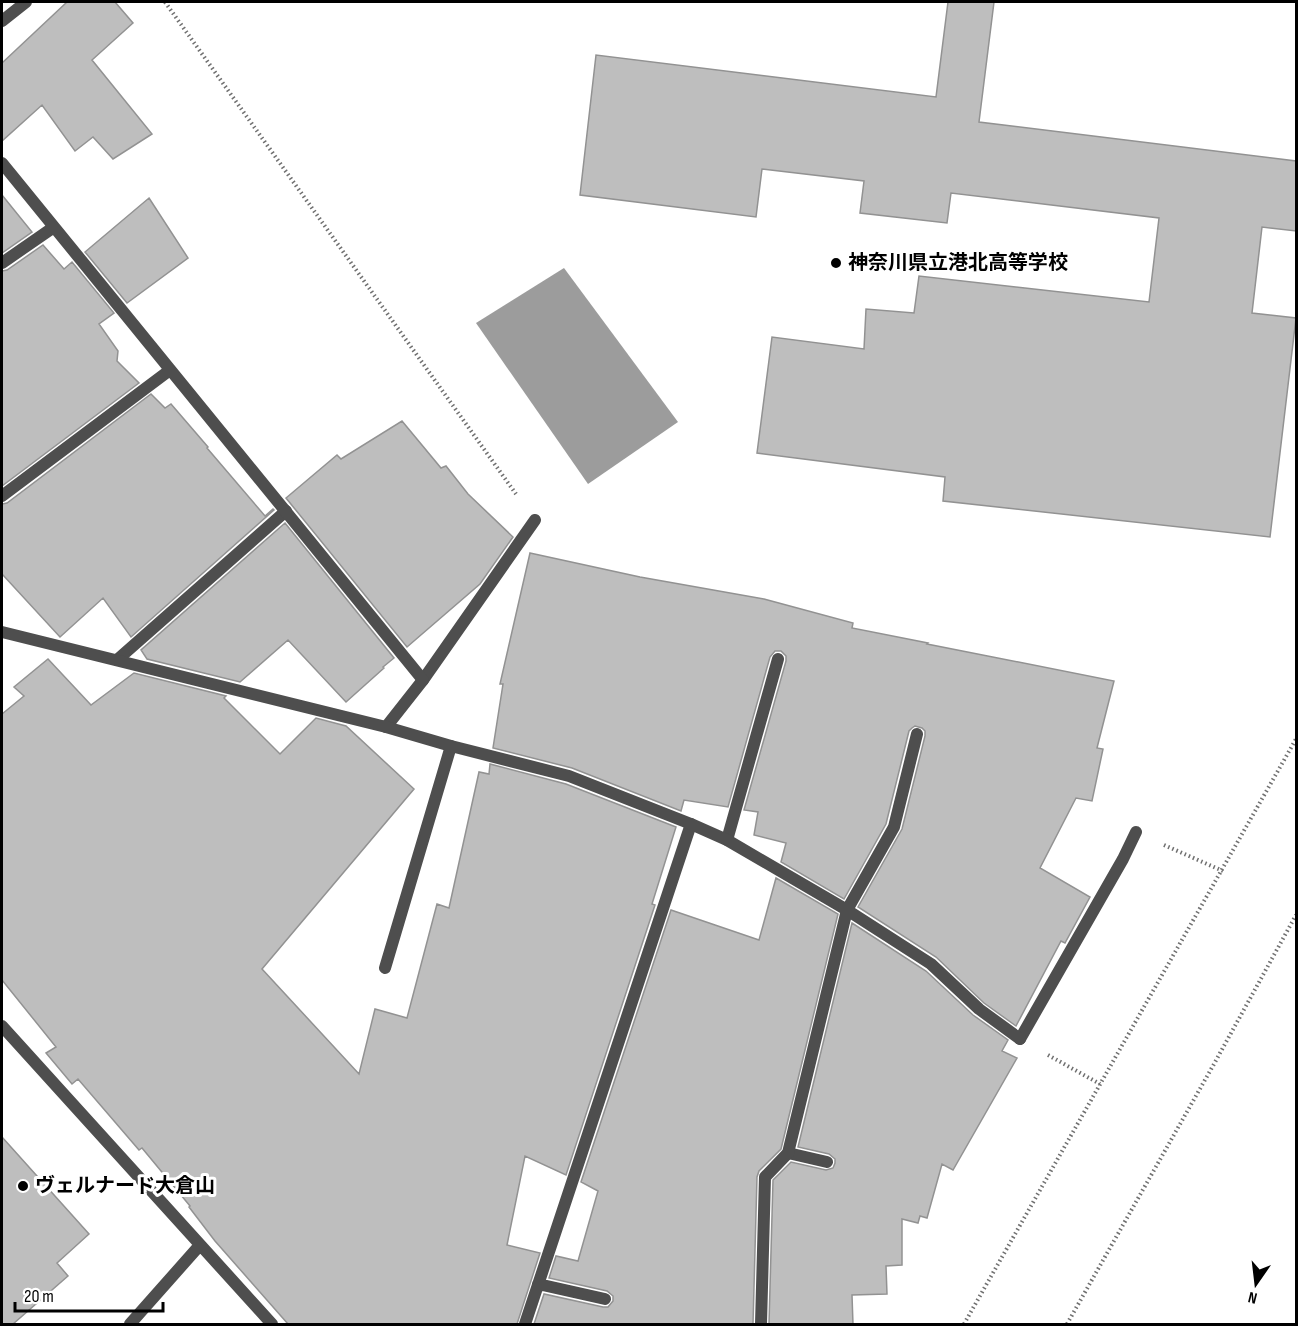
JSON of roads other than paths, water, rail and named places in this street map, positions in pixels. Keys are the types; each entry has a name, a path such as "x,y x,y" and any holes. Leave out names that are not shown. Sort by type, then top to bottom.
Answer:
{"street":[{"path":"2,21 26,2"},
{"path":"2,163 423,680"},
{"path":"2,263 54,227"},
{"path":"2,496 170,370"},
{"path":"117,660 286,512"},
{"path":"386,727 423,680 535,520"},
{"path":"2,632 386,727 569,776 691,824 727,840 847,910 931,964 979,1009 1020,1039 1123,859 1136,832"},
{"path":"727,840 777,659"},
{"path":"761,1324 765,1177 788,1153 847,910 894,827 917,734"},
{"path":"385,968 451,746"},
{"path":"525,1324 691,824"},
{"path":"2,1026 272,1324"},
{"path":"788,1153 827,1162"},
{"path":"130,1324 200,1245"},
{"path":"538,1284 605,1299"}],"place":[{"name":"神奈川県立港北高等学校","path":"836,263"},
{"name":"ヴェルナード大倉山","path":"23,1186"}]}
